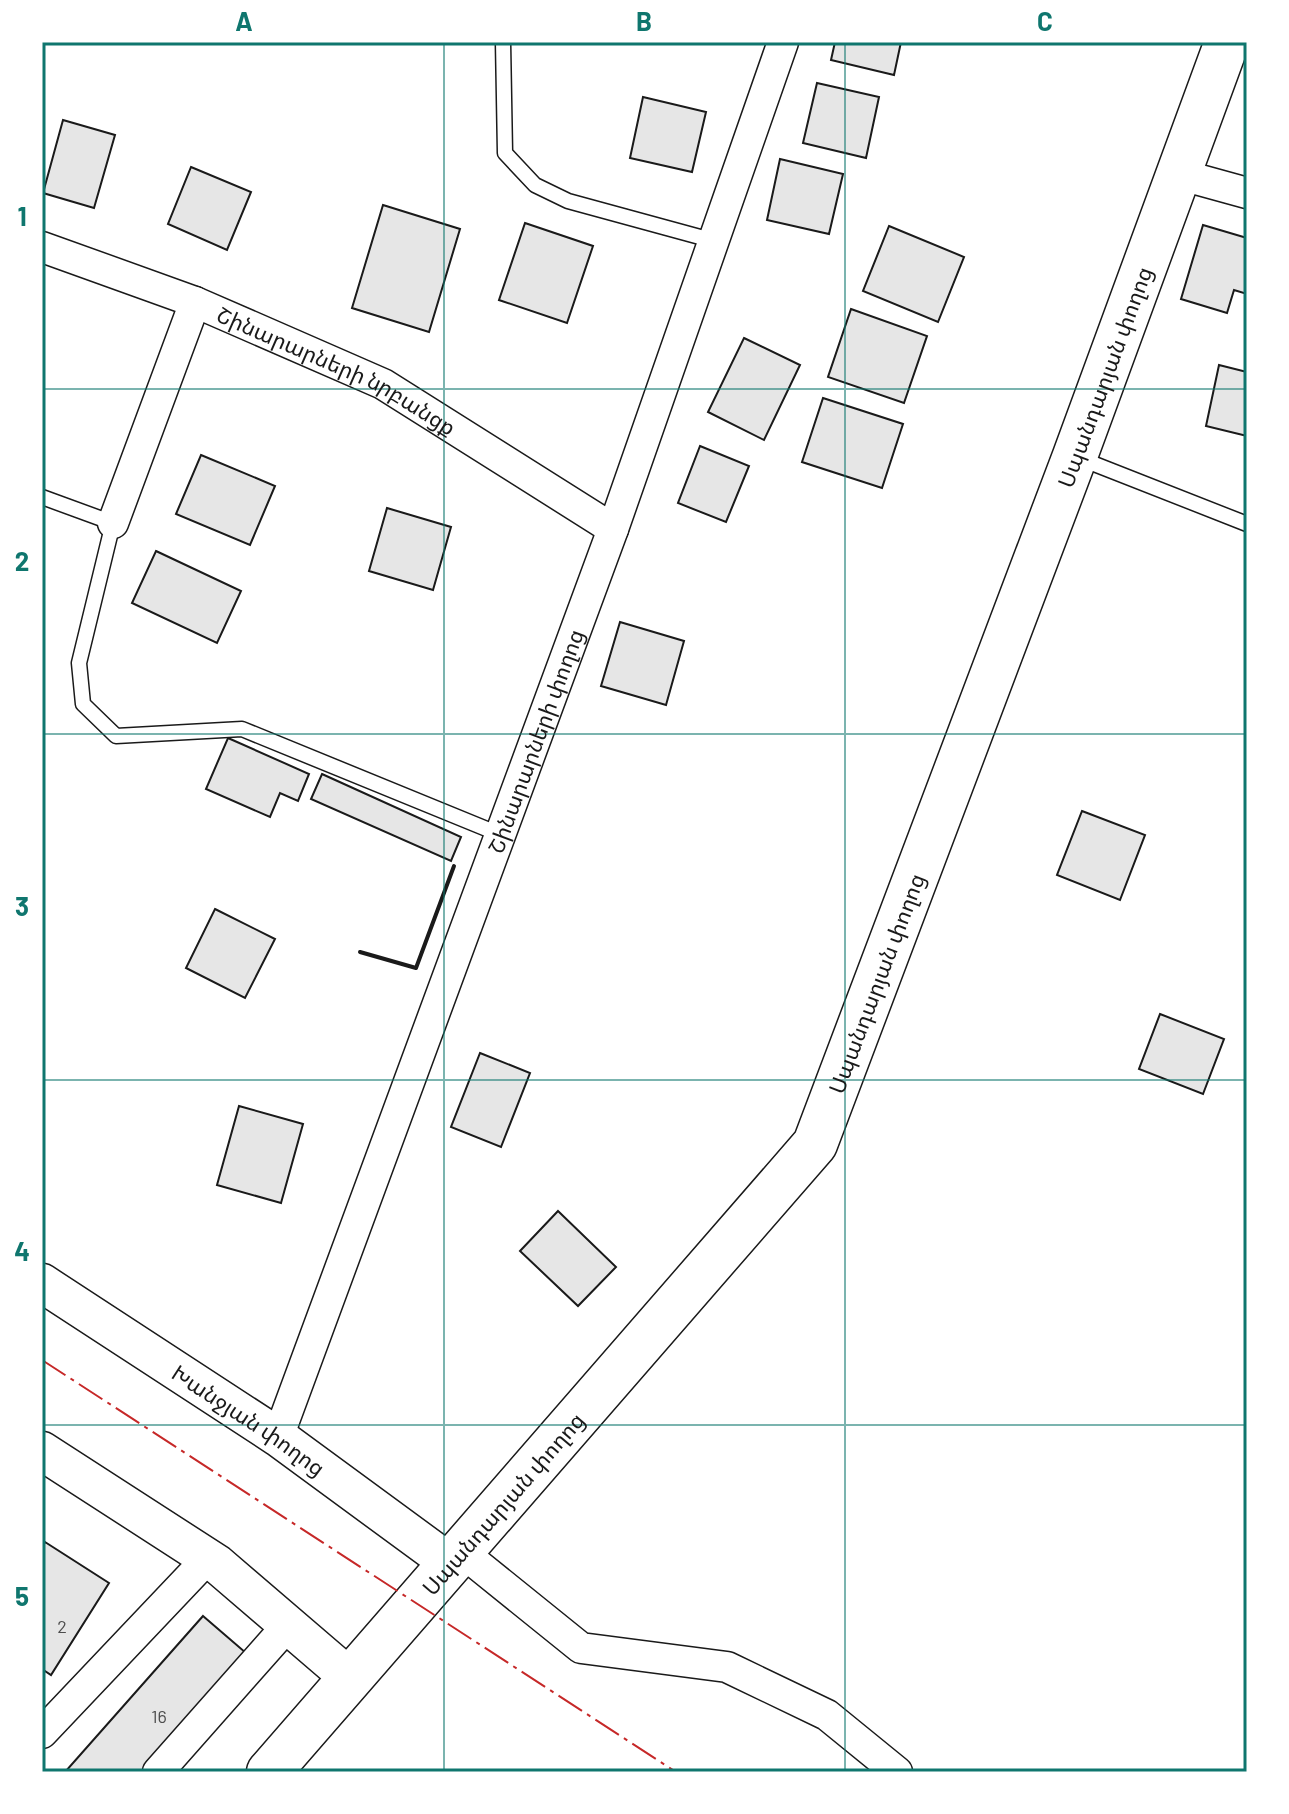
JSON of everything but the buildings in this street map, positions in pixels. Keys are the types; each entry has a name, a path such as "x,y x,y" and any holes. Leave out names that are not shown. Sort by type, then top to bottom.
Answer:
{"main road":[{"name":"Սպանդարյան փողոց","path":"269,1772 815,1144 1075,456 1227,42"}],"street":[{"name":"Շինարարների փողոց","path":"278,1437 613,529 711,240 783,42"},
{"path":"1178,174 1247,193"},
{"name":"Շինարարների նրբանցք","path":"42,247 195,302 383,384 613,529"},
{"path":"113,523 195,302"},
{"name":"Խանջյան փողոց","path":"42,1283 457,1558"},
{"path":"42,1451 208,1558 351,1679"},
{"path":"42,1733 208,1558"},
{"path":"457,1558 581,1648 727,1667 827,1715 897,1772"},
{"path":"158,1772 288,1625"}],"lane":[{"path":"503,42 505,153 535,185 568,201 711,240"},
{"path":"1075,456 1247,524"},
{"path":"42,497 113,523 79,663 83,704 116,736 242,729 499,834"}],"wall":[{"path":"360,952 416,968 454,866"}],"power":[{"path":"42,1360 676,1772"}]}
